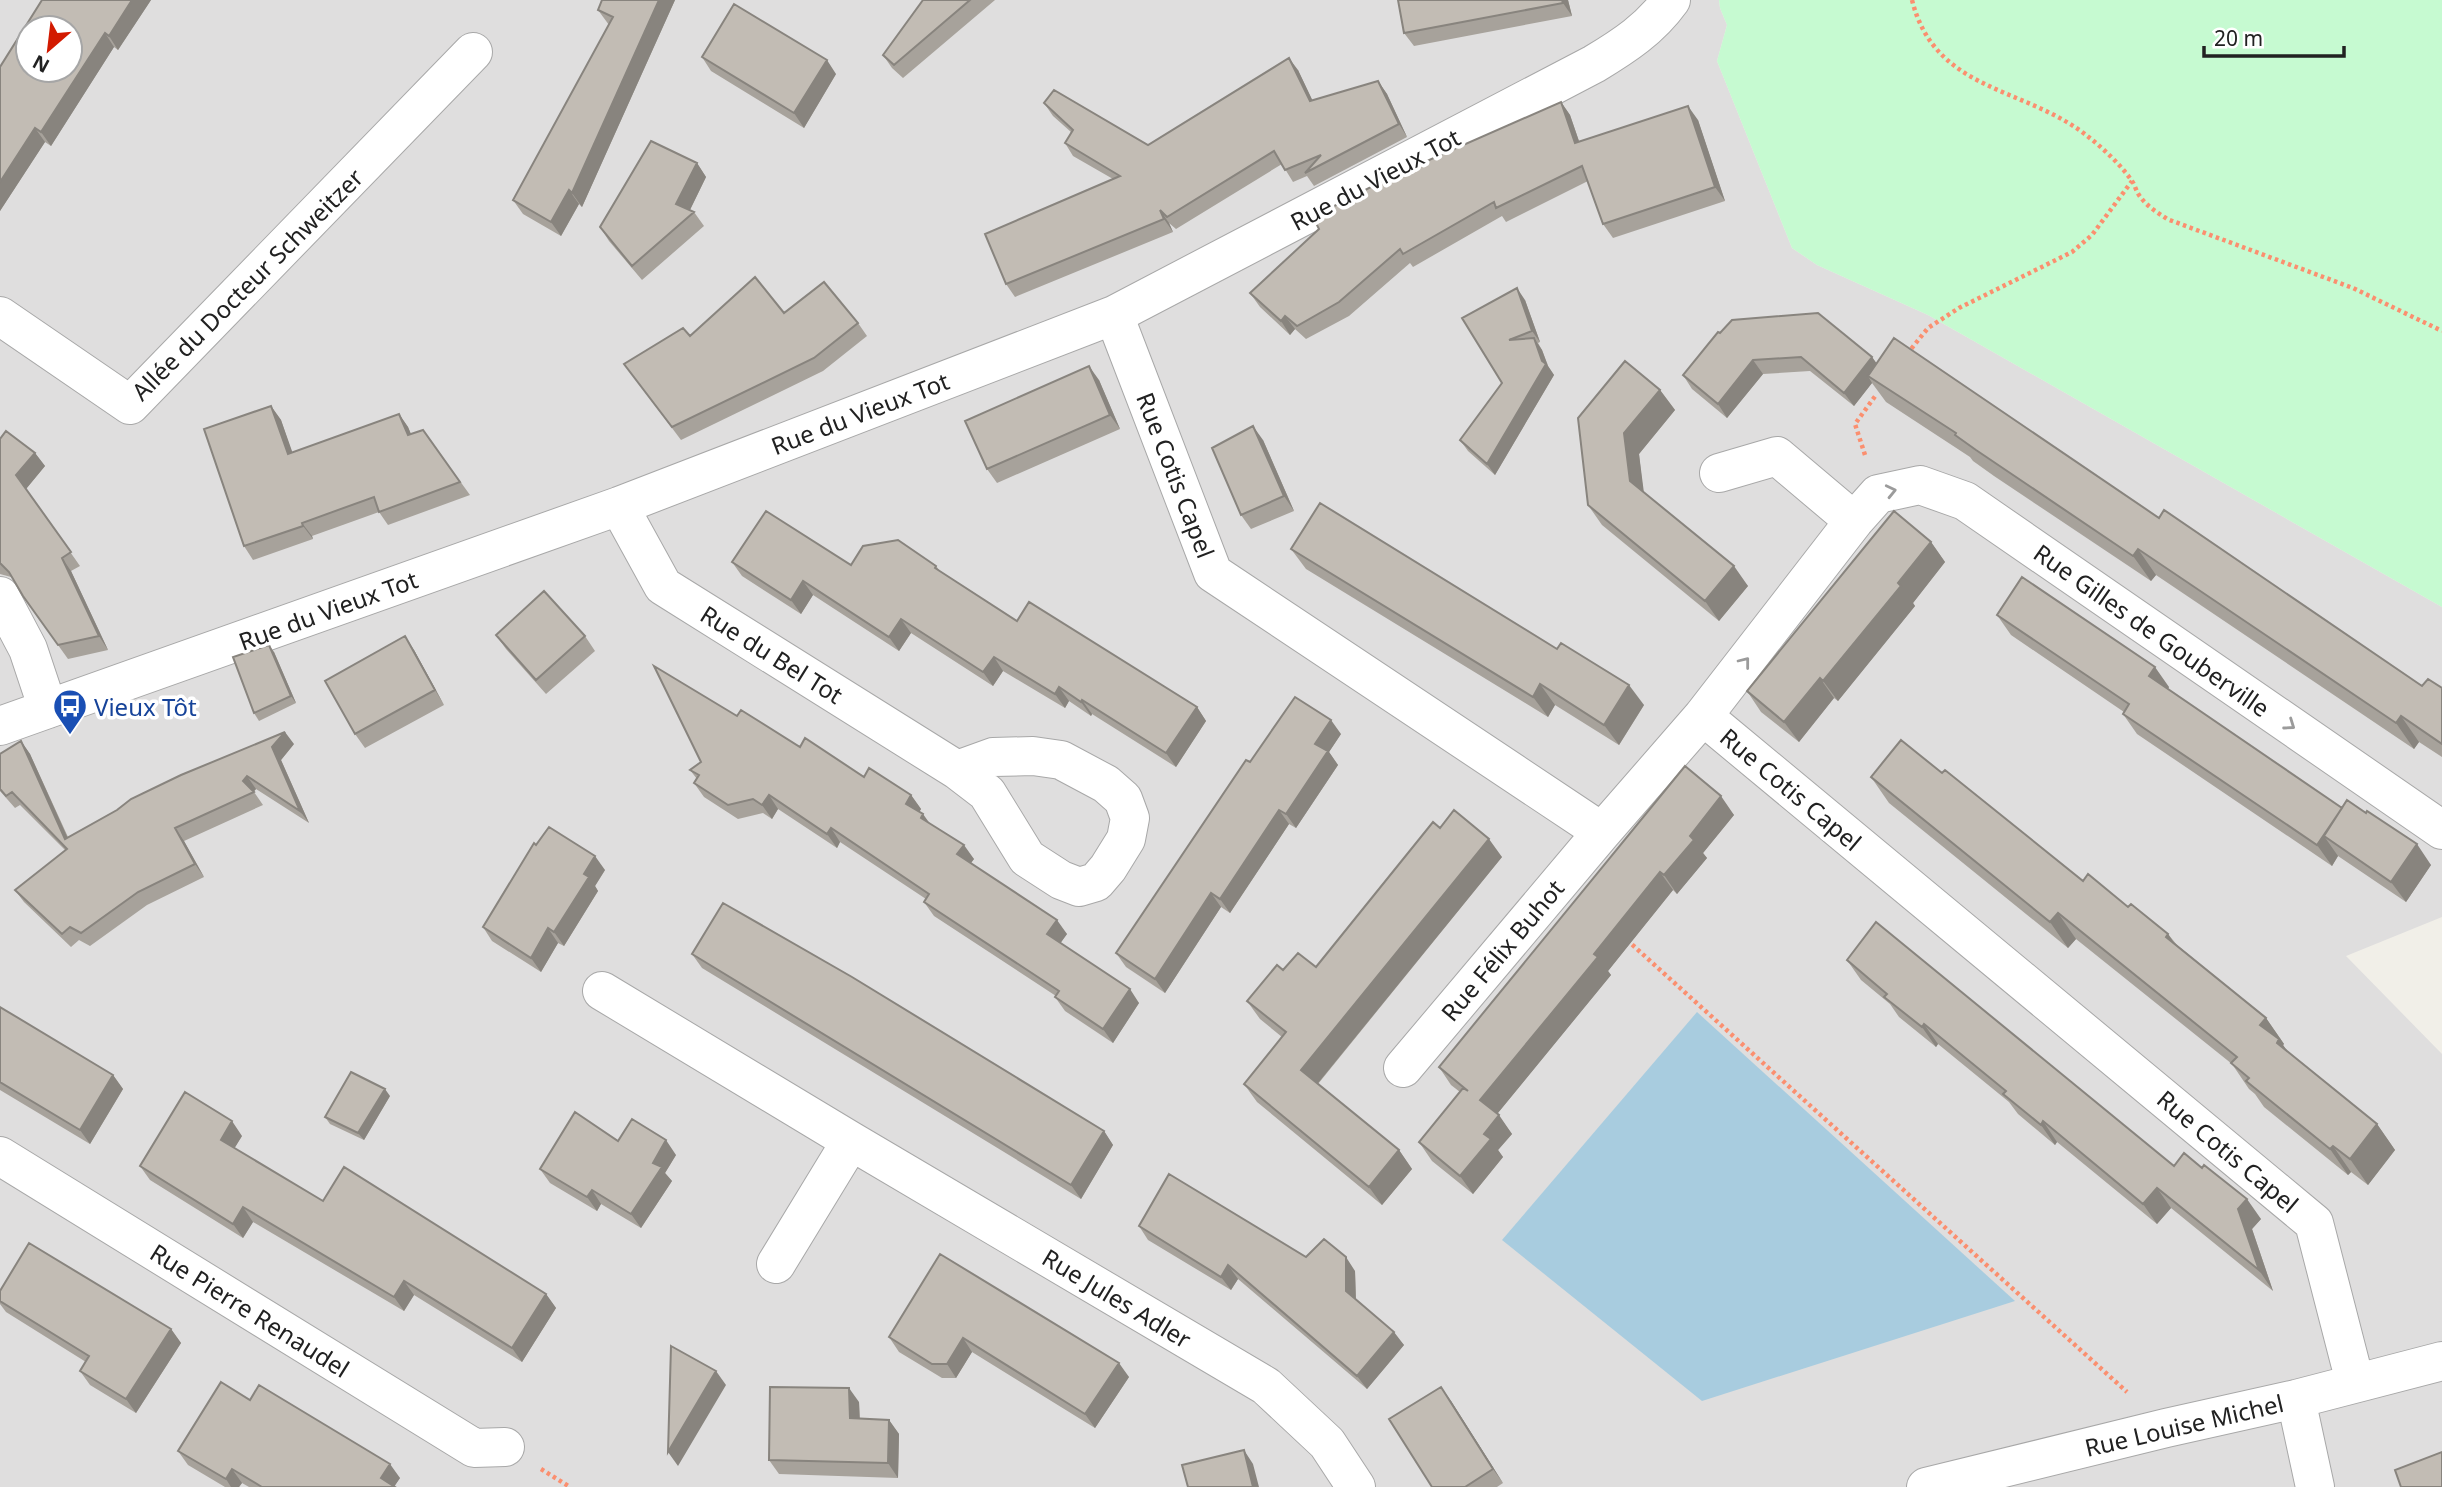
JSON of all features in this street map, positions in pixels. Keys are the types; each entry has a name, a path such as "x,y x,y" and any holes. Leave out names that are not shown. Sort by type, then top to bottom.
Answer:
{"street":[{"name":"Rue du Vieux Tot","path":"0,726 619,506 1114,315 1594,64 1630,43 1656,20 1671,0"},
{"name":"Allée du Docteur Schweitzer","path":"0,316 130,405 474,52"},
{"name":"Rue Cotis Capel","path":"1114,315 1213,573 1602,832 1703,716 2314,1223 2355,1382"},
{"path":"1703,716 1866,508 1777,456 1719,473"},
{"name":"Rue Gilles de Gouberville","path":"1866,508 1920,485 1965,501 2442,830"},
{"name":"Rue du Bel Tot","path":"619,506 663,586 957,771"},
{"path":"0,596 28,649 48,709"},
{"name":"Rue Félix Buhot","path":"1404,1068 1602,832"},
{"name":"Rue Jules Adler","path":"602,991 850,1141 1266,1386 1328,1443 1356,1487"},
{"path":"776,1264 850,1141"},
{"name":"Rue Pierre Renaudel","path":"0,1156 474,1448 505,1447"},
{"name":"Rue Louise Michel","path":"1926,1487 2296,1399 2442,1361"},
{"path":"2296,1399 2315,1487"}],"path":[{"path":"1912,0 1926,35 1950,63 1964,75 2065,121 2110,156 2132,181 2140,197 2151,209 2167,219 2353,288 2442,331"},
{"path":"1905,357 1928,328 1959,308 2072,252 2092,235 2132,181"},
{"path":"1866,508 1855,424 1876,395"},
{"path":"1622,935 2166,1428"}],"shaded area":[{"path":"0,0 1719,0 1727,25 1717,61 1792,248 1817,265 1928,315 2442,607 2442,917 2346,956 2442,1054 2442,1487 0,1487"}],"green space":[{"path":"1719,0 2442,0 2442,607 1928,315 1817,265 1792,248 1717,61 1727,25"}],"water":[{"path":"1697,1012 2015,1301 1702,1401 1502,1240"}],"building":[{"path":"42,0 132,0 109,36 105,33 84,65 84,14 33,14"},
{"path":"602,0 659,0 572,193 569,190 551,222 513,200 613,17 598,10"},
{"path":"923,0 970,0 894,65 883,55"},
{"path":"1398,0 1562,0 1563,3 1404,33"},
{"path":"734,4 827,60 794,113 702,57"},
{"path":"14,45 14,84 72,84 41,132 35,128 0,182 0,67"},
{"path":"1289,58 1310,101 1378,81 1399,124 1305,173 1321,155 1285,170 1274,151 1167,217 1160,210 1164,219 1006,284 985,234 1120,176 1065,143 1073,130 1044,103 1054,90 1148,145"},
{"path":"1561,102 1575,143 1688,106 1715,187 1603,224 1582,166 1496,208 1494,202 1403,254 1400,249 1339,302 1297,326 1285,316 1281,321 1250,293 1319,229 1313,217 1417,163 1418,165"},
{"path":"651,141 697,163 676,204 694,212 632,266 600,227"},
{"path":"755,277 784,313 824,282 858,323 814,358 672,427 624,364 683,328 690,336"},
{"path":"1517,288 1532,331 1509,340 1534,338 1542,361 1546,364 1487,464 1460,440 1502,383 1462,318"},
{"path":"1818,313 1872,357 1844,393 1801,357 1753,360 1718,404 1683,375 1718,332 1732,320"},
{"path":"1894,338 2159,518 2164,510 2422,686 2428,679 2442,688 2442,744 2401,716 2396,723 2138,549 2133,556 1976,450 1955,435 1956,433 1868,376"},
{"path":"1625,361 1660,390 1624,433 1630,481 1734,566 1705,601 1588,505 1578,418"},
{"path":"1089,366 1110,415 987,469 965,421"},
{"path":"271,406 288,454 399,414 408,435 423,430 460,482 379,512 374,497 244,546 204,429"},
{"path":"1253,426 1284,496 1241,515 1212,448"},
{"path":"6,431 35,453 16,475 71,552 62,558 99,636 58,645 9,572 0,563 0,439"},
{"path":"1320,503 1557,649 1561,643 1629,685 1604,725 1540,684 1533,697 1291,549"},
{"path":"766,511 851,565 863,546 898,540 936,566 935,568 1017,621 1029,602 1197,707 1166,753 1059,687 1055,694 994,657 983,672 901,619 889,637 803,581 791,600 732,562"},
{"path":"1894,511 1931,542 1898,583 1901,586 1823,681 1820,678 1784,722 1747,691"},
{"path":"2022,577 2155,667 2149,676 2342,808 2317,845 2123,714 2129,704 1997,615"},
{"path":"544,591 585,636 536,680 496,635"},
{"path":"405,636 435,690 355,734 325,681"},
{"path":"269,645 291,696 254,713 233,657"},
{"path":"654,666 737,716 741,710 800,747 805,738 864,777 869,768 911,795 906,804 923,814 921,818 964,845 957,854 1057,920 1047,934 1130,989 1103,1029 1055,997 1059,991 924,902 929,894 831,828 827,834 769,795 762,805 753,799 728,805 694,783 699,775 690,770 701,762"},
{"path":"1295,697 1331,720 1315,744 1328,751 1286,814 1279,810 1220,899 1211,893 1155,979 1116,953 1246,760 1250,762"},
{"path":"285,732 272,747 300,811 247,776 243,781 254,792 175,828 195,864 138,892 81,933 70,927 62,934 15,890 67,849 12,792 6,796 0,789 0,754 21,741 65,839 117,810 131,799"},
{"path":"1901,740 1942,773 1945,770 2083,881 2088,874 2128,907 2131,904 2168,934 2166,937 2266,1018 2260,1025 2279,1039 2277,1043 2377,1124 2350,1159 2333,1146 2330,1149 2246,1081 2249,1078 2231,1063 2237,1057 2058,913 2050,922 1871,777"},
{"path":"1685,766 1721,796 1690,836 1694,840 1664,875 1660,872 1594,954 1598,957 1480,1100 1499,1115 1484,1134 1491,1139 1460,1176 1419,1142 1463,1088 1468,1091 1439,1067"},
{"path":"2347,800 2417,844 2391,882 2324,836"},
{"path":"1454,810 1489,839 1301,1070 1399,1150 1369,1187 1244,1084 1286,1032 1247,1001 1277,965 1283,970 1298,953 1316,967 1433,822 1440,828"},
{"path":"549,827 595,856 584,874 589,877 554,932 548,928 531,958 483,927 534,843 536,845"},
{"path":"723,903 852,977 1104,1131 1071,1185 692,954"},
{"path":"1876,922 2174,1166 2184,1153 2202,1168 2204,1165 2247,1199 2238,1209 2259,1270 2157,1188 2143,1204 2043,1121 2041,1125 2003,1094 2006,1091 1924,1024 1922,1027 1884,997 1887,994 1847,960"},
{"path":"0,1007 113,1075 80,1130 0,1082"},
{"path":"351,1072 385,1089 358,1133 325,1117"},
{"path":"185,1092 232,1121 221,1140 323,1201 344,1167 546,1294 512,1348 404,1281 394,1297 243,1207 233,1224 140,1166"},
{"path":"575,1112 618,1141 632,1119 666,1140 653,1163 662,1167 631,1214 592,1190 587,1197 540,1169"},
{"path":"1169,1174 1306,1257 1324,1239 1346,1257 1346,1291 1394,1332 1357,1376 1228,1265 1221,1277 1139,1226"},
{"path":"29,1243 171,1329 126,1399 80,1371 89,1356 0,1301 0,1291"},
{"path":"940,1254 1119,1363 1085,1414 963,1338 947,1364 932,1364 889,1337"},
{"path":"671,1346 716,1371 668,1452"},
{"path":"221,1382 250,1400 259,1385 390,1464 381,1478 395,1487 262,1487 232,1469 226,1479 178,1451"},
{"path":"770,1387 849,1388 850,1418 889,1420 888,1463 769,1460"},
{"path":"1441,1387 1493,1469 1465,1487 1432,1487 1389,1419"},
{"path":"1244,1450 1253,1487 1188,1487 1182,1465"},
{"path":"2442,1452 2442,1487 2401,1487 2395,1470"}],"place":[{"name":"Vieux Tôt","path":"70,736"}]}
